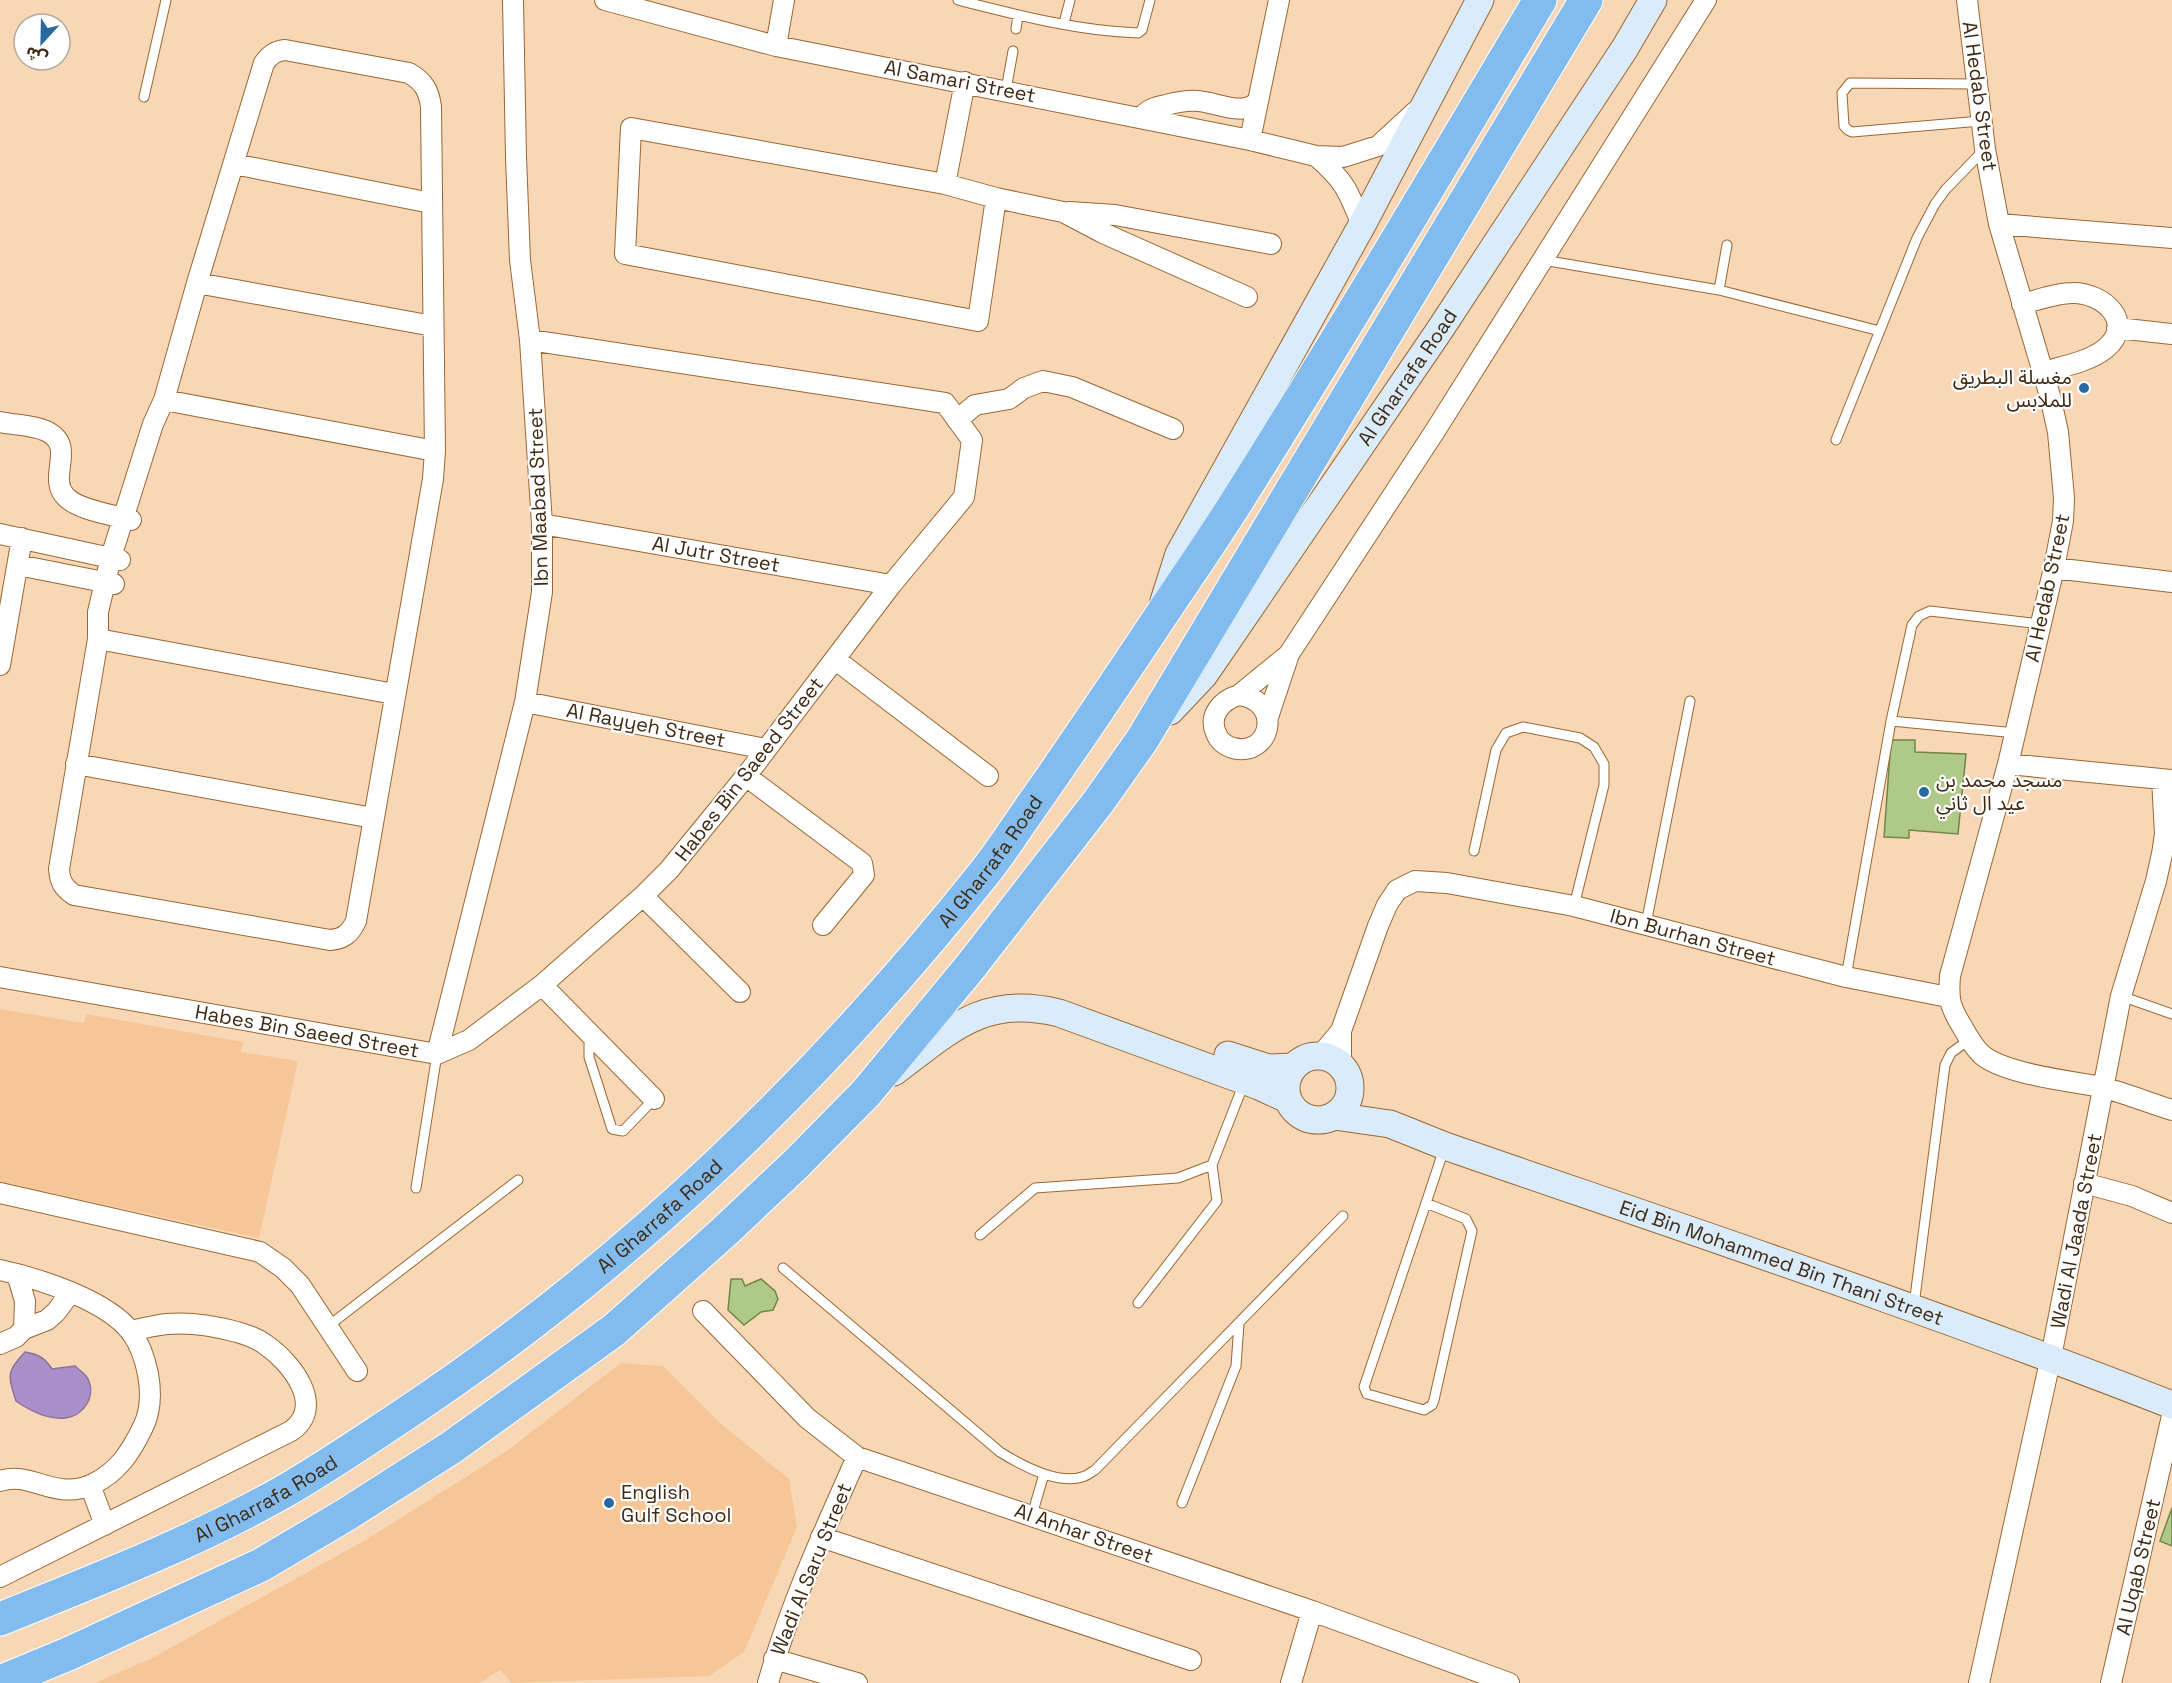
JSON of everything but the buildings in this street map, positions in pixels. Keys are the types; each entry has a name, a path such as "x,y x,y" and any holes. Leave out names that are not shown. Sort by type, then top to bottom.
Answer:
{"highway":[{"name":"Al Gharrafa Road","path":"0,1618 134,1564 281,1493 435,1394 525,1329 610,1262 670,1209 780,1102 888,989 990,865 1088,726 1235,505 1348,322 1540,0"},
{"name":"Al Gharrafa Road","path":"0,1682 68,1654 261,1565 347,1514 452,1447 614,1330 756,1201 866,1093 998,932 1099,801 1142,740 1586,0"},
{"path":"31,1683 68,1654"}],"street":[{"name":"Ibn Maabad Street","path":"437,1054 525,702 542,592 542,524 530,340 520,260 513,0"},
{"name":"Al Samari Street","path":"605,0 776,46 1006,90 1250,140 1316,156 1343,157 1378,146 1425,103"},
{"path":"776,46 784,0"},
{"path":"1250,140 1279,0"},
{"name":"Al Gharrafa Road","path":"1157,621 1179,554 1362,225 1480,0"},
{"name":"Al Gharrafa Road","path":"1142,740 1203,675 1439,331 1625,48 1653,0"},
{"path":"1289,654 1239,695 1221,704 1216,712 1215,732 1229,747 1239,750 1249,749 1264,737 1268,727 1268,717 1289,654 1435,431 1707,0"},
{"name":"Al Hedab Street","path":"1948,998 1950,976 1958,943 2016,733 2054,568 2063,521 2064,490 2058,432 2044,372 1999,224 1981,121 1967,0"},
{"path":"285,50 408,73 418,78 430,96 431,203 435,451 433,479 356,921 346,936 330,940 74,895 65,889 58,869 98,639 110,613 109,583 127,519 159,438 163,424 164,400 197,283 264,63 269,56 276,51 285,50"},
{"path":"945,184 965,82"},
{"path":"1141,118 1154,108 1183,100 1200,100 1242,109 1257,102"},
{"path":"996,198 978,321 625,254 632,128 945,184 996,198 1063,212 1116,215 1270,244"},
{"path":"1316,156 1344,183 1362,225"},
{"path":"234,164 431,203"},
{"path":"1063,212 1103,233 1247,297"},
{"path":"1999,224 2172,238"},
{"path":"197,283 433,326"},
{"path":"2022,304 2065,293 2085,294 2107,304 2118,320 2113,340 2097,354 2044,372"},
{"path":"2117,328 2172,334"},
{"name":"Habes Bin Saeed Street","path":"0,977 437,1054 469,1040 542,985 643,896 669,870 746,776 891,585 964,497 972,440 945,403 530,340"},
{"path":"957,420 975,405 1009,399 1024,387 1043,381 1072,387 1173,429"},
{"path":"164,400 435,451"},
{"path":"0,422 44,430 53,435 62,453 59,484 67,498 83,506 127,519"},
{"name":"Al Jutr Street","path":"542,524 891,585"},
{"path":"0,534 115,558"},
{"path":"0,665 22,538"},
{"path":"18,565 109,583"},
{"path":"2054,568 2172,582"},
{"path":"98,639 394,694"},
{"path":"836,660 988,776"},
{"path":"1239,695 1257,701 1264,708 1268,717"},
{"name":"Al Rayyeh Street","path":"525,702 766,749"},
{"path":"76,764 373,818"},
{"path":"2008,764 2167,780"},
{"path":"746,776 862,863 864,875 823,925"},
{"name":"Wadi Al Jaada Street","path":"1979,1683 2051,1357 2121,996 2164,884 2167,780"},
{"name":"Ibn Burhan Street","path":"1330,1060 1387,905 1397,890 1415,881 1447,882 1574,906 1846,977 1948,998"},
{"path":"643,896 740,992"},
{"path":"542,985 654,1100"},
{"path":"1948,998 1970,1040 1980,1053 2001,1066 2104,1088 2172,1110"},
{"path":"1082,1021 1078,1019 1077,1010 1084,1005 1089,1006 1257,1066 1293,1067"},
{"path":"866,1093 945,1035 978,1014 997,1009 1039,1008 1082,1021 1245,1081 1287,1099"},
{"path":"1305,1058 1330,1060 1350,1082 1351,1091 1346,1106 1325,1120 1307,1119 1292,1107 1287,1099 1287,1079 1293,1067 1305,1058"},
{"name":"Eid Bin Mohammed Bin Thani Street","path":"1351,1091 1390,1124"},
{"name":"Eid Bin Mohammed Bin Thani Street","path":"1334,1116 1390,1124 1445,1146 2051,1357 2172,1405"},
{"path":"2084,1182 2132,1196 2172,1213"},
{"path":"0,1193 260,1252 283,1268 300,1285 357,1371"},
{"path":"0,1481 21,1478 52,1489 71,1490 90,1485 108,1476 123,1462 147,1418 150,1388 145,1358 130,1331 111,1314 71,1293 9,1272"},
{"path":"9,1272 26,1301 24,1329"},
{"path":"0,1344 16,1337 24,1329 47,1320 71,1293"},
{"name":"Al Anhar Street","path":"703,1311 807,1418 857,1457 1312,1611 1509,1683"},
{"path":"0,1577 291,1431 298,1426 307,1410 305,1392 289,1368 266,1344 251,1336 194,1325 167,1324 130,1331"},
{"name":"Al Uqab Street","path":"2112,1683 2172,1416"},
{"name":"Wadi Al Saru Street","path":"768,1683 789,1616 857,1457"},
{"path":"90,1485 105,1525"},
{"path":"821,1537 1191,1660"},
{"path":"1291,1683 1312,1611"},
{"path":"774,1659 857,1683"}],"lane":[{"path":"144,97 166,0"},
{"path":"958,0 1018,15 1115,32 1138,33 1142,30 1150,0"},
{"path":"1064,23 1070,0"},
{"path":"1016,29 1018,15"},
{"path":"1006,90 1013,51"},
{"path":"1976,84 1850,83 1842,93 1844,121 1848,130 1852,132 1981,121"},
{"path":"1836,440 1917,238 1935,204 1946,189 1985,149"},
{"path":"1719,290 1727,245"},
{"path":"1543,260 1719,290 1880,331"},
{"path":"1846,977 1908,636 1912,625 1919,616 1930,611 2041,624"},
{"path":"1646,924 1690,701"},
{"path":"1892,722 2016,733"},
{"path":"1474,851 1496,750 1506,733 1523,727 1580,738 1594,747 1604,764 1604,785 1574,906"},
{"path":"2121,996 2172,1014"},
{"path":"591,1035 589,1057 612,1129 623,1131 654,1100"},
{"path":"1914,1308 1945,1065 1951,1053 1970,1040"},
{"path":"416,1188 437,1054"},
{"path":"1138,1303 1217,1201 1212,1166 1245,1081"},
{"path":"1426,1203 1466,1219 1472,1231 1434,1400 1432,1405 1424,1410 1367,1394 1364,1387 1445,1146"},
{"path":"980,1235 1035,1188 1178,1178 1212,1166"},
{"path":"327,1327 518,1180"},
{"path":"783,1268 1000,1452 1044,1474 1066,1478 1081,1477 1095,1470 1343,1216"},
{"path":"1182,1503 1236,1366 1239,1324"},
{"path":"1032,1515 1044,1474"}],"shaded area":[{"path":"0,1009 84,1023 86,1014 243,1042 241,1052 298,1061 259,1238 0,1182"},
{"path":"25,1352 41,1357 52,1369 75,1366 83,1373 91,1389 88,1403 84,1408 72,1416 58,1418 39,1414 16,1401 10,1374 14,1364"},
{"name":"English Gulf School","path":"621,1363 663,1366 721,1424 789,1479 797,1527 744,1652 709,1676 512,1683 500,1670 479,1683 95,1683 154,1657 362,1542 504,1453"}],"place":[{"name":"مغسلة البطريق للملابس","path":"2084,388"},
{"name":"مسجد محمد بن عيد ال ثاني","path":"1924,792"},
{"name":"English Gulf School","path":"609,1503"}]}
